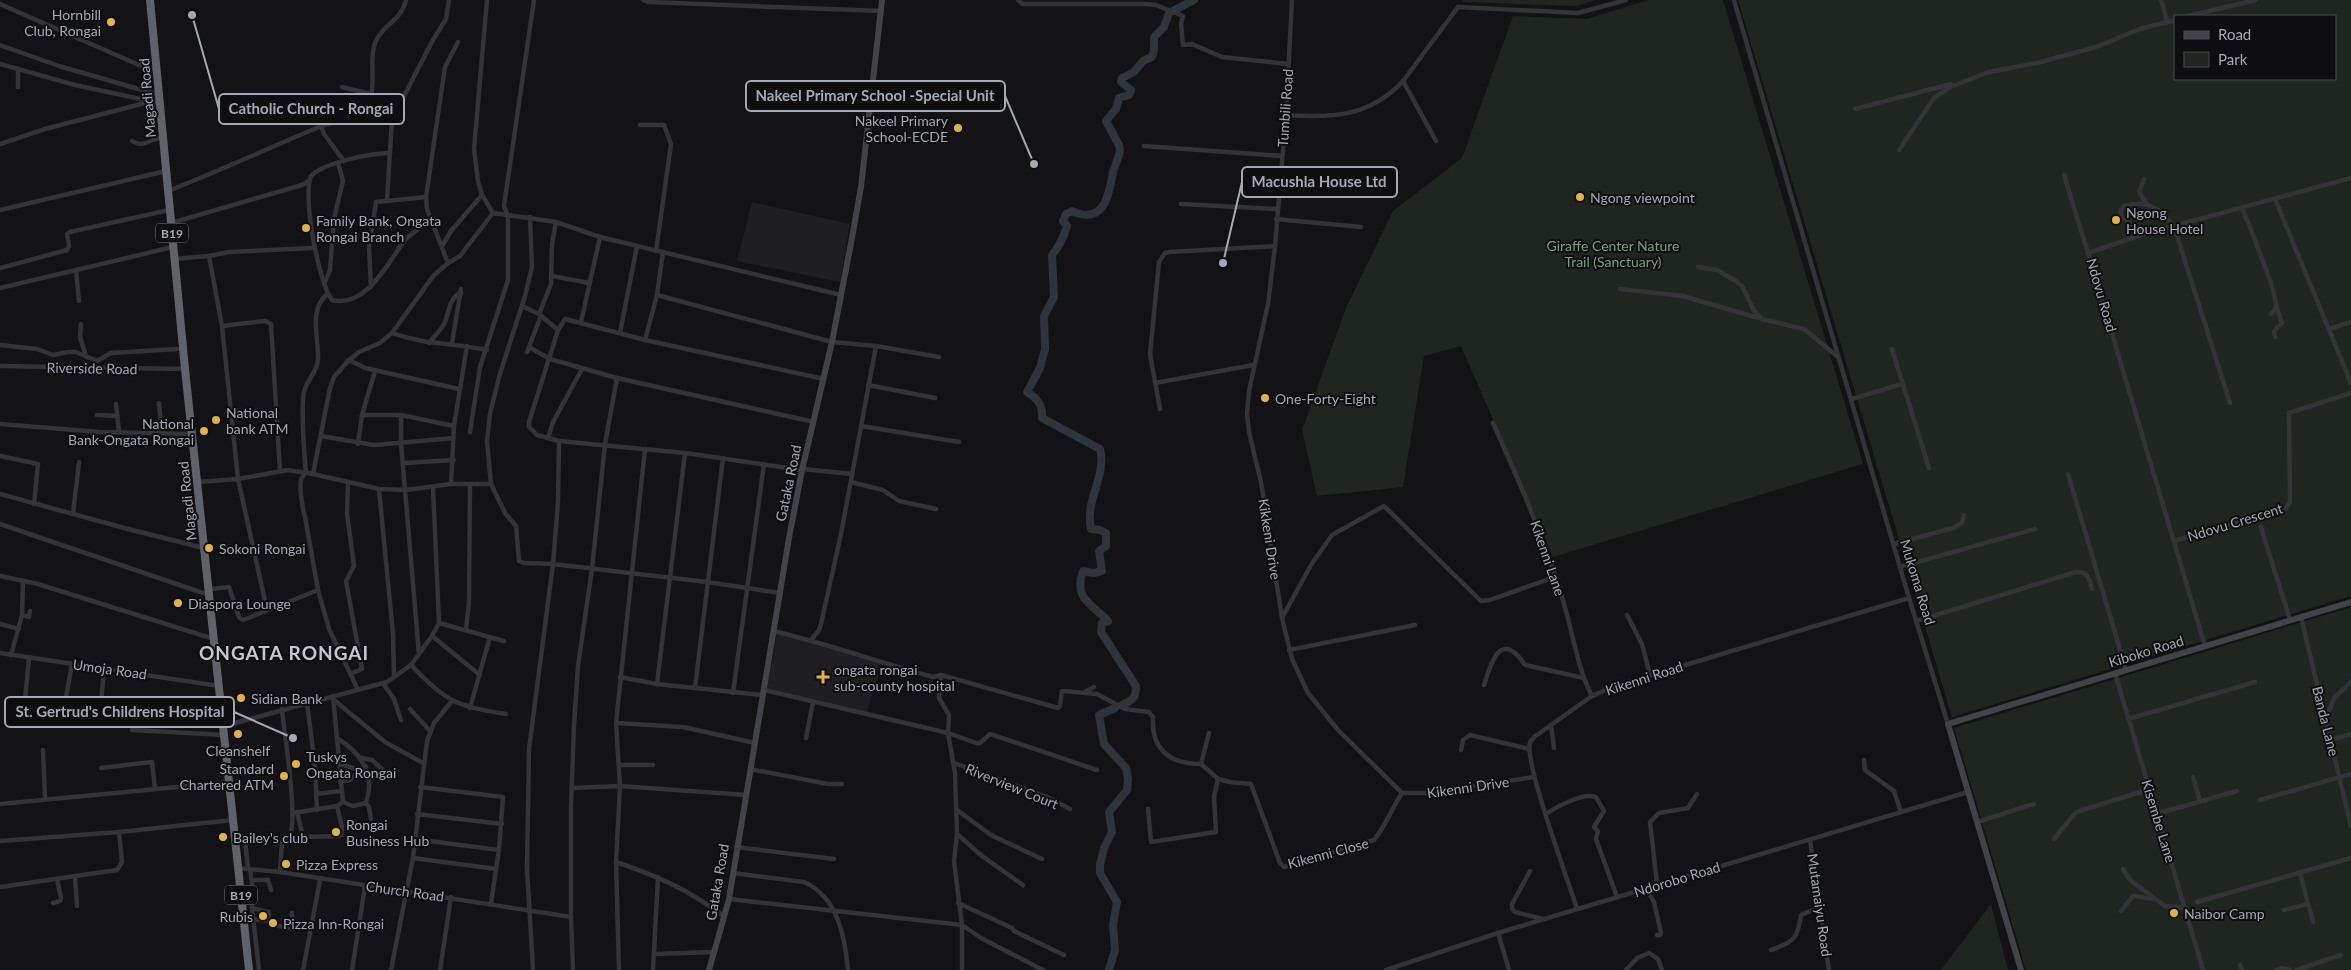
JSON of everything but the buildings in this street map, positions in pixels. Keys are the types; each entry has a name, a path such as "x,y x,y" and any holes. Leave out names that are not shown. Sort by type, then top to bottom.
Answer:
{"highway":[{"name":"Magadi Road","path":"150,0 185,369 249,970"}],"street":[{"path":"168,191 224,169 321,126 362,113 368,104 373,85 376,40 399,16 406,0"},
{"path":"387,200 392,119 432,40 446,19 449,0"},
{"path":"487,0 474,149 478,181 482,194 493,213 556,222 600,237 841,295"},
{"path":"470,432 480,368 508,280 508,216 504,206 505,193 513,156 534,0"},
{"path":"643,0 648,2 694,5 881,11"},
{"name":"Gataka Road","path":"709,970 729,899 736,847 780,593 803,469 832,342 861,187 882,0"},
{"path":"1018,0 1023,4 1146,4 1164,8 1183,17 1181,26 1183,45 1192,44 1222,57 1288,64"},
{"name":"Tumbili Road","path":"1275,246 1276,209 1286,115 1292,0"},
{"path":"1286,115 1323,117 1343,115 1381,99 1393,91 1403,81 1458,7 1457,0"},
{"path":"1458,7 1578,13 1626,0"},
{"name":"Mukoma Road","path":"1734,0 1909,598 2021,970"},
{"path":"2161,0 2167,22"},
{"path":"2192,15 2256,0"},
{"path":"0,4 148,69 156,69"},
{"path":"1855,109 1963,81 1989,72 2037,63 2096,47 2140,29 2174,20"},
{"path":"448,263 430,221 426,196 445,66 458,42"},
{"path":"0,45 59,66 159,95"},
{"path":"0,64 159,104"},
{"path":"18,69 18,87"},
{"path":"1403,81 1436,141"},
{"path":"1899,150 1934,98 1963,81"},
{"path":"342,87 371,94"},
{"path":"0,144 45,129 148,102"},
{"path":"640,125 664,125 671,143 656,250"},
{"path":"321,126 324,134 344,161"},
{"path":"132,141 137,144 144,144 163,137"},
{"path":"1144,146 1282,156"},
{"path":"171,223 302,185 309,181 314,173 344,161 366,155 390,154"},
{"path":"325,282 330,270 334,219 343,182 338,163"},
{"path":"0,210 166,171"},
{"path":"2064,174 2088,253"},
{"name":"Ndovu Road","path":"2205,646 2126,374 2088,253 2144,234 2351,178"},
{"path":"2144,179 2139,192 2147,204 2167,217 2174,226 2230,403"},
{"path":"309,181 314,248 327,294 332,300 340,301 353,297 371,287 387,269 406,239 430,221"},
{"path":"442,246 451,231 482,194"},
{"path":"371,287 369,248 374,205 376,202 387,200 426,196"},
{"path":"2275,199 2351,383"},
{"path":"1181,204 1276,209"},
{"path":"2144,234 2122,218 2120,212 2123,207 2129,204 2147,204"},
{"path":"2242,208 2265,266 2282,323 2274,330 2275,337"},
{"path":"0,268 67,250 69,246 67,234 70,232 169,210"},
{"path":"313,474 330,388 334,377 359,352 380,343 392,332 423,288 448,263 460,256 493,213"},
{"path":"530,217 532,267 522,306 506,351 490,414 487,441 491,484 505,513 516,526 519,561 707,582 780,593"},
{"path":"1276,219 1361,227"},
{"path":"556,222 552,244 552,276 548,295 528,350 550,359 617,378 814,422"},
{"path":"581,322 600,237"},
{"path":"620,332 637,246"},
{"path":"1160,409 1150,354 1159,262 1162,256 1170,252 1275,246"},
{"name":"Kikkeni Drive","path":"1275,246 1268,304 1253,366 1248,414 1249,432 1262,482 1282,618 1289,650 1308,693 1338,730 1402,793"},
{"path":"0,288 174,247"},
{"path":"174,259 229,252 314,248"},
{"path":"645,340 657,295 663,252"},
{"path":"209,256 222,326 238,479 267,610"},
{"path":"1698,267 1717,270 1736,281 1742,286 1754,311 1762,320"},
{"path":"76,270 79,302"},
{"path":"552,276 589,283"},
{"path":"1620,289 1683,296 1762,320 1804,329 1839,358"},
{"path":"429,343 443,326 452,302 461,291 452,343"},
{"path":"327,294 321,299 318,306 316,323 318,360 304,394 306,472 301,480 302,510 305,517 318,590 335,644 358,690"},
{"path":"657,295 832,342 876,346 939,357"},
{"path":"522,306 540,315 558,330"},
{"path":"2272,314 2276,306"},
{"path":"824,379 645,340 565,319 558,330 529,422 532,432 559,441 685,453 852,474"},
{"path":"222,326 265,321 271,324 280,471"},
{"path":"2329,329 2351,322"},
{"path":"80,324 80,337 86,356"},
{"path":"392,332 429,343 452,343 487,350"},
{"path":"0,345 37,349 52,355 68,352 86,356 97,361 111,353 177,349"},
{"path":"451,484 454,460 454,426 467,346"},
{"path":"811,640 820,630 822,624 876,346"},
{"path":"1892,349 1929,468"},
{"path":"349,360 376,371 459,389"},
{"name":"Riverside Road","path":"0,366 185,369"},
{"path":"1155,383 1253,366"},
{"path":"548,438 553,422 582,368"},
{"path":"358,444 362,415 376,371"},
{"path":"573,970 571,917 572,788 578,666 592,569 605,444 617,378"},
{"path":"1852,398 1902,384"},
{"path":"868,385 935,398"},
{"name":"Ndovu Crescent","path":"2174,541 2286,508 2290,502 2289,413 2351,394"},
{"path":"159,403 162,433"},
{"path":"116,404 120,432"},
{"path":"97,415 118,416"},
{"path":"362,415 401,415 454,426"},
{"path":"401,415 401,443 419,654"},
{"name":"Kikenni Lane","path":"1493,423 1542,536 1556,577 1584,678 1592,696"},
{"path":"0,424 120,432 192,434"},
{"path":"861,426 959,442"},
{"path":"321,436 358,444 401,443 454,438"},
{"path":"534,970 527,868 529,749 553,564 558,502 559,441"},
{"path":"619,970 616,862 620,786 616,724 645,449"},
{"path":"657,684 685,453"},
{"path":"0,456 38,464 34,504"},
{"path":"695,688 723,458"},
{"path":"404,463 454,460"},
{"path":"73,514 79,462"},
{"path":"733,693 764,464"},
{"path":"198,482 238,479 280,471 306,472 379,490 406,490 451,484 491,484"},
{"path":"2068,474 2126,670"},
{"path":"851,482 883,490 899,501 936,510"},
{"path":"348,483 347,514 354,566 346,581 362,669 350,674"},
{"path":"466,629 469,603 470,485"},
{"path":"224,726 383,683 411,665 439,623 433,487"},
{"path":"379,490 394,676"},
{"path":"0,494 204,548"},
{"path":"1282,618 1311,565 1332,535 1384,506 1481,601 1490,600 1556,577"},
{"path":"1894,544 1953,528 1962,523 1964,515"},
{"path":"0,524 210,592 229,587 241,620 318,590"},
{"path":"2261,528 2290,620"},
{"path":"1900,567 2035,530"},
{"path":"1916,621 2076,572 2084,572 2088,575 2092,588"},
{"path":"0,576 38,584 214,639"},
{"path":"12,655 22,615 23,581"},
{"name":"Kikenni Road","path":"1529,749 1531,740 1551,725 1592,696 1615,686 1909,598"},
{"name":"Kiboko Road","path":"1948,724 2351,602"},
{"path":"22,615 29,619 30,611"},
{"path":"1627,615 1642,644 1650,675"},
{"name":"Banda Lane","path":"2301,617 2351,826"},
{"path":"439,623 504,641"},
{"path":"0,624 19,629"},
{"path":"1289,650 1415,625"},
{"path":"774,631 811,640 932,677 941,675 1058,708 1060,706 1061,692 1066,690 1101,696 1126,710 1149,712 1153,716 1153,734 1168,756 1178,762 1201,764 1218,779 1214,797 1216,832 1151,842 1148,809"},
{"path":"432,636 480,676"},
{"path":"470,708 490,637"},
{"path":"1484,685 1495,654 1507,650 1517,653 1525,665 1584,678"},
{"name":"Umoja Road","path":"0,653 219,686"},
{"path":"23,721 28,658"},
{"path":"72,664 65,703 67,704 68,726 99,725 104,668"},
{"path":"411,665 430,685 452,701 470,708 506,714"},
{"name":"Kisembe Lane","path":"2115,673 2203,970"},
{"path":"941,675 939,698 950,715 948,733 954,763 957,810 954,861 962,925 962,970"},
{"path":"620,677 657,684 733,693 763,692 948,733 978,743 990,734 1097,770"},
{"path":"2128,719 2255,682"},
{"path":"2325,718 2335,697 2351,682"},
{"path":"383,683 394,700 401,720"},
{"path":"1083,693 1094,687"},
{"path":"333,698 343,802"},
{"path":"333,698 385,742 423,763"},
{"path":"391,970 413,858 423,763 430,731 452,701"},
{"path":"50,702 65,703"},
{"path":"806,738 813,702"},
{"path":"307,703 317,810"},
{"path":"282,709 295,813 303,836 341,835 342,830 338,806"},
{"path":"410,709 430,731"},
{"path":"616,724 683,727 755,743"},
{"path":"1551,725 1554,748"},
{"path":"132,730 225,735"},
{"path":"1201,764 1209,733"},
{"path":"2330,740 2351,734"},
{"path":"1461,750 1463,740 1470,735 1529,749 1534,777 1577,909"},
{"path":"337,738 360,757 366,768 368,795 366,803 369,807 371,819"},
{"path":"43,750 45,799"},
{"path":"360,757 372,760 382,769"},
{"path":"1864,760 1865,770 1894,791 1901,812"},
{"path":"101,768 152,762 155,789"},
{"name":"Riverview Court","path":"954,763 1047,798 1070,809"},
{"path":"339,764 360,770"},
{"path":"618,766 653,766"},
{"path":"340,782 350,780 360,770 366,768"},
{"path":"750,770 828,784 842,784"},
{"path":"2260,800 2351,774"},
{"name":"Kikenni Drive","path":"1402,793 1431,793 1534,777"},
{"path":"2193,777 2200,801"},
{"name":"Kikenni Close","path":"1218,779 1251,784 1280,863 1284,867 1374,840 1380,833 1402,793"},
{"path":"0,804 230,782"},
{"path":"572,788 620,786 746,795"},
{"path":"420,787 501,795 504,800 502,824 491,903"},
{"path":"2054,839 2076,812 2150,789"},
{"path":"316,794 341,791"},
{"path":"2156,814 2237,791"},
{"name":"Ndorobo Road","path":"1389,970 1498,933 1657,884 1968,792"},
{"path":"1657,884 1650,822 1659,813 1688,808 1697,794"},
{"path":"1546,814 1563,804 1589,796 1596,797 1604,810 1594,827 1598,831 1596,839 1617,897"},
{"path":"295,813 338,806 343,802"},
{"path":"343,802 353,806 366,803"},
{"path":"1977,822 2034,804"},
{"path":"957,810 992,835 1042,859"},
{"path":"280,872 282,841 289,838 291,834 295,813"},
{"path":"417,814 502,824"},
{"path":"0,841 119,832 233,820"},
{"path":"0,887 117,870 121,868 119,832"},
{"path":"957,834 982,856 1023,885"},
{"path":"414,839 499,850"},
{"path":"244,840 253,880 254,897 251,899 259,970"},
{"name":"Mutamaiyu Road","path":"1810,840 1828,970"},
{"path":"736,847 834,860"},
{"path":"413,858 496,869"},
{"path":"2197,902 2351,858"},
{"path":"616,862 658,877 695,894 725,917"},
{"name":"Church Road","path":"238,868 280,872 320,880 451,897 491,903 529,912 571,917"},
{"path":"2123,869 2130,880 2166,907 2185,908"},
{"path":"1530,871 1512,904 1512,910 1544,920"},
{"path":"2300,873 2313,922"},
{"path":"733,874 804,882 820,893 835,912 846,946 848,970"},
{"path":"75,876 77,906"},
{"path":"653,970 658,877"},
{"path":"53,903 61,899 57,879"},
{"path":"253,880 268,880 270,890"},
{"path":"303,970 320,880"},
{"path":"352,970 365,886"},
{"path":"1646,888 1653,901 1661,933 1660,936 1657,935"},
{"path":"2121,911 2132,896 2156,900"},
{"path":"440,970 451,897"},
{"path":"241,900 251,899"},
{"path":"729,899 962,925 981,938 1043,970"},
{"path":"958,903 1064,955"},
{"path":"2284,910 2308,904"},
{"path":"1771,950 1794,938 1799,931 1801,915 1815,910 1820,905"},
{"path":"252,908 269,912 268,921"},
{"path":"244,924 254,919 291,928 292,913"},
{"path":"1498,933 1509,970"},
{"path":"655,954 715,952"},
{"path":"1626,970 1636,958 1648,953 1658,959 1662,970"},
{"path":"2297,970 2341,955"},
{"path":"248,960 258,958"},
{"path":"2276,970 2282,968 2290,970"}],"shaded area":[{"path":"752,202 850,224 840,282 737,261"},
{"name":"ongata rongai sub-county hospital","path":"777,633 882,664 867,712 767,689"}],"green space":[{"path":"1462,0 1595,0 1577,6 1462,2"},
{"name":"Giraffe Center Nature Trail (Sanctuary)","path":"1648,0 1723,0 1863,464 1553,557 1461,346 1424,356 1403,487 1317,496 1302,430 1346,308 1393,211 1462,158 1513,16 1587,19"},
{"path":"1738,0 2351,0 2351,596 1952,717"},
{"path":"2351,607 2351,970 2026,970 1954,728"},
{"path":"1991,904 2008,970 1941,970"}],"waterway":[{"path":"1122,705 1133,698 1136,686 1101,632 1102,623 1108,621 1090,605 1082,595 1080,588 1083,571 1094,573 1102,571 1099,551 1106,546 1106,533 1091,529 1090,519 1090,509 1101,469 1100,449 1042,418 1039,402 1027,392 1040,368 1045,349 1044,316 1054,297 1052,255 1061,242 1067,226 1063,221 1066,214 1072,211 1083,215 1098,211 1107,198 1120,150 1106,121 1116,109 1119,98 1129,95 1131,90 1121,82 1122,78 1134,72 1143,61 1152,57 1154,37 1164,27 1169,13 1194,0"},
{"path":"1109,970 1115,950 1113,925 1117,902 1100,873 1100,865 1104,848 1112,832 1109,812 1127,790 1128,779 1126,768 1104,744 1099,715 1115,708"}],"place":[{"name":"Catholic Church - Rongai","path":"192,15"},
{"name":"Hornbill Club, Rongai","path":"111,22"},
{"name":"Nakeel Primary School-ECDE","path":"958,128"},
{"name":"Nakeel Primary School -Special Unit","path":"1034,164"},
{"name":"Ngong viewpoint","path":"1580,197"},
{"name":"Ngong House Hotel","path":"2116,220"},
{"name":"Family Bank, Ongata Rongai Branch","path":"306,228"},
{"name":"Macushla House Ltd","path":"1223,263"},
{"name":"One-Forty-Eight","path":"1265,398"},
{"name":"National bank ATM","path":"216,420"},
{"name":"National Bank-Ongata Rongai","path":"204,431"},
{"name":"Sokoni Rongai","path":"209,548"},
{"name":"Diaspora Lounge","path":"178,603"},
{"name":"ongata rongai sub-county hospital","path":"823,677"},
{"name":"Sidian Bank","path":"241,698"},
{"name":"Cleanshelf","path":"238,734"},
{"name":"St. Gertrud's Childrens Hospital","path":"293,738"},
{"name":"Tuskys Ongata Rongai","path":"296,764"},
{"name":"Standard Chartered ATM","path":"284,776"},
{"name":"Rongai Business Hub","path":"336,832"},
{"name":"Bailey's club","path":"223,837"},
{"name":"Pizza Express","path":"286,864"},
{"name":"Naibor Camp","path":"2174,913"},
{"name":"Rubis","path":"263,916"},
{"name":"Pizza Inn-Rongai","path":"273,923"}],"district":[{"name":"ONGATA RONGAI","path":"284,652"}]}
